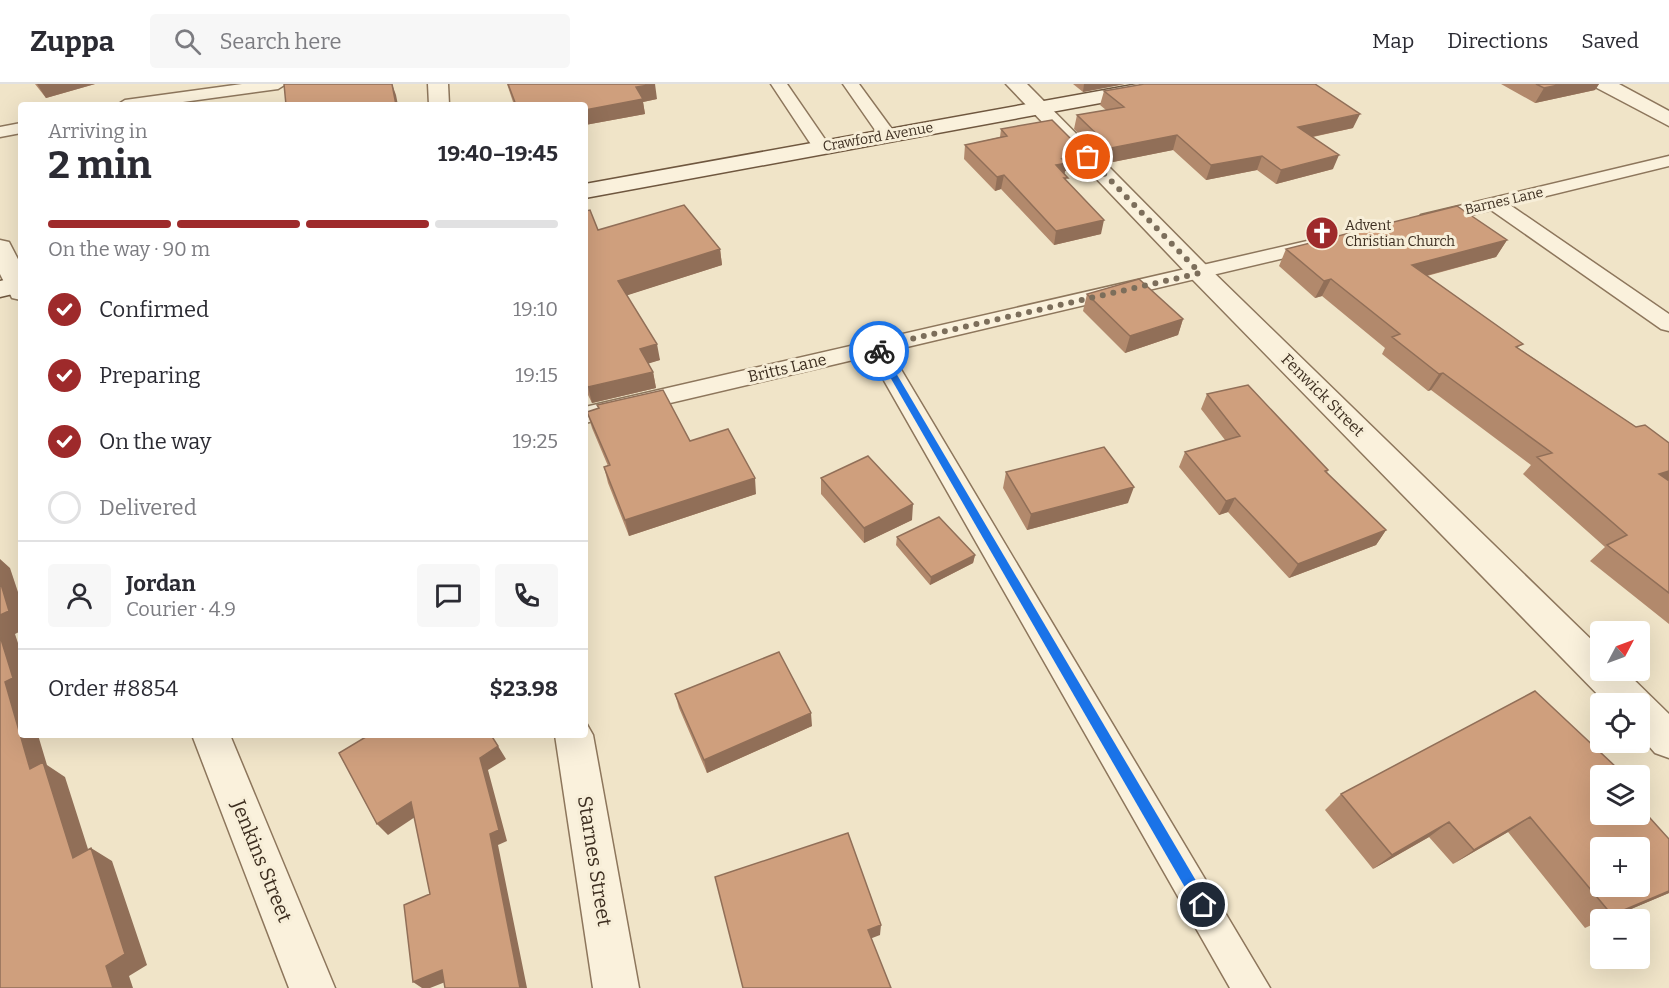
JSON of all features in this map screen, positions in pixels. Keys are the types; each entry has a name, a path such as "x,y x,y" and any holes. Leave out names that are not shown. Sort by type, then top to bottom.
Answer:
{"street":[{"path":"438,84 440,102"},
{"name":"Fenwick Street","path":"1016,84 1200,273 1622,693"},
{"name":"Crawford Avenue","path":"588,190 1171,84"},
{"path":"1604,84 1669,120"},
{"path":"0,247 15,287"},
{"path":"1650,720 1669,740"},
{"name":"Jenkins Street","path":"212,738 312,988"},
{"name":"Starnes Street","path":"574,738 616,988"}],"lane":[{"path":"131,102 153,92 278,84"},
{"path":"779,84 822,148"},
{"path":"851,84 888,136"},
{"path":"0,132 18,129"},
{"name":"Barnes Lane","path":"1415,222 1669,161"},
{"path":"1494,203 1669,324"},
{"path":"1200,273 1335,240"},
{"name":"Britts Lane","path":"588,414 1200,273"},
{"path":"876,347 1251,988"}],"building":[{"path":"284,84 392,84 395,102 286,102"},
{"path":"508,84 655,84 636,87 643,99 588,109 588,102 515,102"},
{"path":"1144,84 1315,84 1360,114 1298,127 1339,155 1281,170 1262,156 1211,165 1177,135 1111,148 1077,115 1124,107 1104,91"},
{"path":"1536,84 1563,84 1544,88"},
{"path":"1052,120 1086,154 1062,159 1067,163 1056,165 1068,178 1064,178 1104,220 1056,231 1004,175 997,177 965,145 1007,136 1001,129"},
{"path":"684,205 720,249 618,281 657,344 640,349 653,372 588,387 588,210 590,210 598,230"},
{"path":"1457,206 1507,240 1412,265 1523,344 1516,347 1636,427 1645,425 1669,443 1669,471 1659,474 1669,481 1669,593 1607,545 1627,535 1537,457 1552,453 1443,373 1439,374 1392,337 1400,334 1331,279 1324,281 1286,249"},
{"path":"1139,279 1183,319 1130,336 1087,294"},
{"path":"1248,385 1328,470 1325,471 1386,530 1298,564 1235,498 1226,501 1185,452 1240,436 1207,394"},
{"path":"663,390 690,441 728,429 755,478 625,520 604,467 610,465 588,414 588,412 599,408 597,405"},
{"path":"1104,447 1134,487 1031,514 1006,472"},
{"path":"868,456 913,504 864,528 821,478"},
{"path":"939,517 975,555 931,577 897,537"},
{"path":"0,581 9,611 0,615"},
{"path":"0,636 13,678 5,682 18,727 18,738 21,738 30,769 43,762 73,858 91,848 125,954 106,966 113,988 0,988"},
{"path":"779,652 811,713 704,760 675,694"},
{"path":"1535,691 1590,743 1590,753 1601,753 1614,765 1590,765 1590,825 1650,825 1650,818 1669,839 1669,891 1626,909 1607,909 1597,897 1650,897 1650,837 1590,837 1590,889 1530,817 1474,850 1449,822 1392,855 1341,794"},
{"path":"364,738 493,738 498,746 480,758 499,830 490,834 520,988 445,988 442,970 413,982 404,905 430,894 411,802 377,824 339,753"},
{"path":"848,833 881,925 868,930 891,988 743,988 715,877"}],"way so far":[{"path":"879,351 876,347 1200,273 1088,157"}],"place":[{"name":"Advent Christian Church","path":"1322,233"}],"route":[{"path":"879,351 1203,905"}]}
